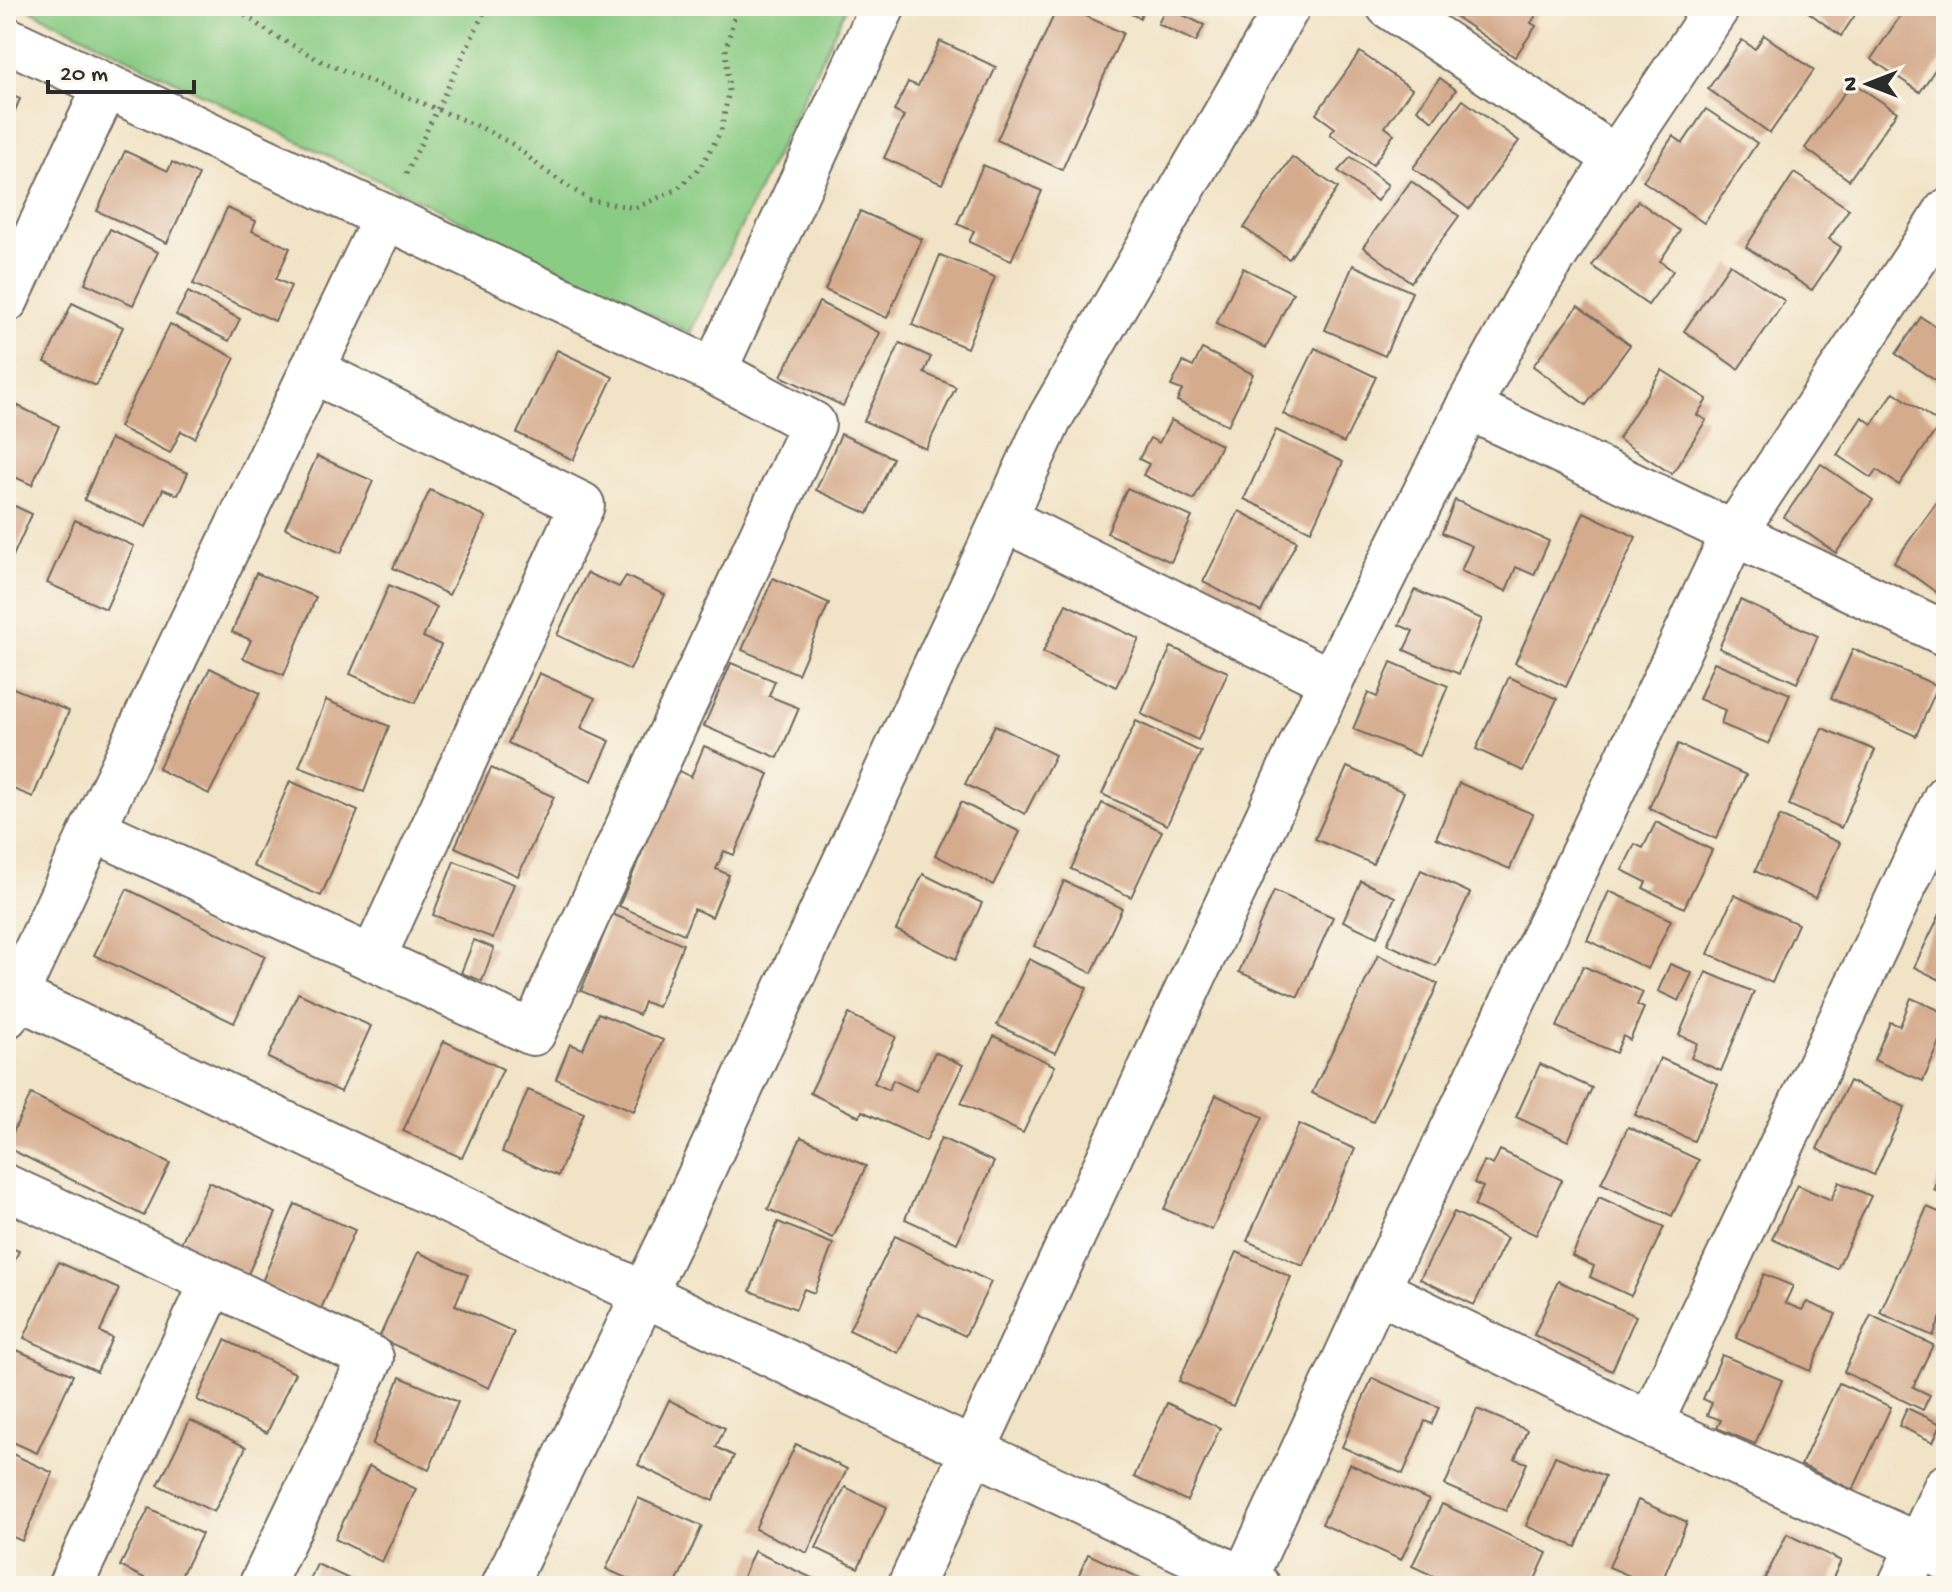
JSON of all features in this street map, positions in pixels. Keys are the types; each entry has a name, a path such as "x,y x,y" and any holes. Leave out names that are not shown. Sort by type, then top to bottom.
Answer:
{"street":[{"path":"714,371 883,6"},
{"path":"504,1586 673,1234 1050,418 1288,6"},
{"path":"1389,6 1616,158"},
{"path":"910,1586 1331,681 1468,407 1526,301 1616,158 1718,6"},
{"path":"6,39 714,371 813,424 533,1033 93,829"},
{"path":"6,300 106,86"},
{"path":"385,218 9,1001 643,1295 1248,1584 1377,1290 1734,533 1946,212"},
{"path":"312,370 582,505 373,958"},
{"path":"1468,407 1946,634"},
{"path":"1004,519 1331,681"},
{"path":"1650,1424 1946,797"},
{"path":"6,1187 371,1358 261,1586"},
{"path":"70,1586 213,1282"},
{"path":"1377,1290 1650,1424 1932,1552"},
{"path":"1900,1586 1932,1552 1946,1487"}],"path":[{"path":"232,6 270,33 321,61 480,127 514,145 544,170 589,200 635,208 676,190 701,167 721,131 729,91 726,49 737,6"},
{"path":"385,218 487,6"}],"green space":[{"path":"22,6 847,6 690,333"}],"building":[{"path":"1058,6 1123,33 1062,170 997,140"},
{"path":"1113,6 1145,6 1140,18"},
{"path":"1440,6 1542,6 1531,23 1536,26 1515,57"},
{"path":"1800,6 1861,6 1841,36"},
{"path":"1907,6 1936,6 1946,13 1946,53 1920,92 1871,59"},
{"path":"1166,7 1204,25 1196,42 1158,24"},
{"path":"1764,35 1814,70 1770,133 1708,89 1742,40 1755,49"},
{"path":"940,41 996,67 942,184 884,158 904,116 894,111 908,82 918,86"},
{"path":"1360,52 1412,89 1385,127 1394,134 1373,165 1330,134 1335,128 1316,114"},
{"path":"1440,78 1456,90 1433,121 1417,109"},
{"path":"1852,82 1897,112 1849,180 1805,148"},
{"path":"6,93 20,99 6,131"},
{"path":"1463,100 1519,141 1469,209 1413,168"},
{"path":"1706,109 1757,143 1704,223 1643,181 1673,136 1683,143"},
{"path":"125,151 168,171 172,162 199,175 167,243 97,211"},
{"path":"1292,157 1338,188 1289,259 1244,228"},
{"path":"1351,157 1388,185 1377,201 1338,171"},
{"path":"983,165 1042,191 1011,261 969,242 974,231 957,224"},
{"path":"1794,173 1849,209 1829,239 1841,247 1812,290 1746,247"},
{"path":"1411,181 1459,216 1411,282 1363,247"},
{"path":"1638,201 1680,231 1660,261 1673,271 1648,305 1592,266"},
{"path":"227,208 256,221 252,231 290,248 276,279 291,286 275,321 193,284"},
{"path":"860,211 922,239 887,318 825,290"},
{"path":"110,229 158,252 133,305 85,283"},
{"path":"940,255 995,277 967,348 912,325"},
{"path":"1730,264 1785,301 1738,369 1684,331"},
{"path":"1353,265 1412,292 1385,356 1325,330"},
{"path":"1243,268 1293,293 1266,348 1216,324"},
{"path":"188,292 240,319 229,341 176,315"},
{"path":"819,302 880,333 843,406 781,376"},
{"path":"72,303 123,327 96,386 45,362"},
{"path":"1578,306 1630,345 1586,405 1533,366"},
{"path":"1921,317 1946,333 1946,388 1896,354"},
{"path":"170,324 235,358 195,438 181,431 170,453 119,427"},
{"path":"900,343 931,357 924,373 956,387 926,449 864,421"},
{"path":"1315,348 1376,377 1344,443 1283,414"},
{"path":"1202,349 1253,374 1228,425 1177,401 1182,390 1171,386 1183,362 1193,367"},
{"path":"557,350 613,377 573,460 517,433"},
{"path":"1662,370 1707,399 1697,415 1706,420 1672,474 1618,439"},
{"path":"1894,392 1940,424 1899,485 1877,470 1871,478 1837,455 1862,417 1872,424"},
{"path":"6,400 59,426 32,485 6,473"},
{"path":"1171,420 1221,445 1194,500 1143,475 1149,464 1139,459 1150,438 1159,443"},
{"path":"1276,430 1343,462 1311,531 1244,499"},
{"path":"841,434 893,458 868,514 816,490"},
{"path":"110,439 188,473 178,495 163,489 146,527 84,500"},
{"path":"317,456 373,481 341,553 285,528"},
{"path":"1821,464 1873,500 1836,553 1784,517"},
{"path":"1127,488 1192,517 1171,562 1107,533"},
{"path":"430,490 486,517 449,595 393,568"},
{"path":"1455,500 1549,541 1534,575 1516,567 1506,591 1461,571 1472,546 1442,533"},
{"path":"1938,501 1946,507 1946,593 1943,597 1894,562"},
{"path":"6,502 32,514 9,565 6,564"},
{"path":"1239,511 1297,541 1261,612 1203,582"},
{"path":"1584,512 1636,537 1566,687 1515,663"},
{"path":"75,520 134,546 106,609 47,583"},
{"path":"256,573 316,597 284,675 243,658 251,640 232,632"},
{"path":"587,573 619,587 626,576 665,595 630,670 557,635"},
{"path":"773,578 829,603 798,674 742,650"},
{"path":"389,585 437,607 423,637 441,645 415,703 350,674"},
{"path":"1415,590 1482,619 1459,674 1404,650 1413,631 1399,625"},
{"path":"1740,600 1818,636 1797,683 1719,648"},
{"path":"1066,604 1139,639 1116,687 1043,652"},
{"path":"1171,647 1228,672 1198,740 1141,714"},
{"path":"1853,649 1938,686 1916,736 1831,698"},
{"path":"1391,662 1448,686 1419,756 1353,729 1368,693 1377,697"},
{"path":"1714,662 1790,694 1769,744 1721,724 1725,710 1699,699"},
{"path":"731,663 775,681 769,696 799,708 778,758 704,726"},
{"path":"210,668 260,693 209,794 158,769"},
{"path":"539,673 595,698 581,728 610,741 592,781 508,743"},
{"path":"1509,677 1557,699 1523,771 1476,749"},
{"path":"6,685 69,711 33,797 6,786"},
{"path":"326,700 389,726 364,792 299,767"},
{"path":"1136,721 1201,752 1167,825 1102,794"},
{"path":"995,725 1055,755 1025,814 965,784"},
{"path":"1822,728 1875,750 1841,828 1789,805"},
{"path":"1678,744 1746,775 1716,839 1649,808"},
{"path":"704,746 769,774 734,855 724,851 716,869 729,875 712,917 694,909 684,934 619,906 677,770 691,777"},
{"path":"1347,767 1404,792 1373,864 1315,839"},
{"path":"491,768 554,797 518,876 455,847"},
{"path":"290,781 358,811 321,896 253,866"},
{"path":"1459,783 1533,814 1510,869 1436,838"},
{"path":"961,802 1020,832 993,885 935,855"},
{"path":"1102,803 1162,831 1131,897 1071,869"},
{"path":"1780,816 1840,843 1815,898 1755,871"},
{"path":"1656,822 1712,850 1684,908 1643,888 1646,882 1622,870 1635,844 1643,848"},
{"path":"6,826 15,830 6,847"},
{"path":"454,861 514,884 493,938 433,915"},
{"path":"1421,870 1470,893 1436,966 1387,944"},
{"path":"923,874 982,903 956,959 896,930"},
{"path":"1064,881 1122,908 1092,973 1034,946"},
{"path":"1361,881 1395,897 1377,937 1343,921"},
{"path":"127,889 265,956 234,1023 94,955"},
{"path":"1274,891 1333,917 1298,997 1239,972"},
{"path":"1609,891 1671,920 1648,969 1587,940"},
{"path":"1734,895 1798,924 1772,983 1708,954"},
{"path":"1946,902 1946,983 1914,967"},
{"path":"612,914 683,944 658,1007 644,1002 639,1015 581,991"},
{"path":"474,940 494,948 482,981 461,973"},
{"path":"1378,955 1438,984 1373,1122 1312,1093"},
{"path":"1029,959 1087,988 1055,1053 997,1025"},
{"path":"1670,964 1692,973 1679,1001 1658,991"},
{"path":"1583,966 1643,992 1637,1005 1644,1008 1630,1040 1623,1036 1616,1053 1557,1027"},
{"path":"1706,972 1754,992 1721,1071 1691,1058 1697,1043 1679,1035"},
{"path":"298,993 371,1026 341,1092 268,1058"},
{"path":"1911,998 1946,1013 1946,1029 1923,1081 1874,1060 1890,1022 1900,1026"},
{"path":"598,1013 663,1040 634,1111 556,1079 570,1044 583,1049"},
{"path":"849,1014 896,1037 874,1083 889,1090 893,1080 916,1091 935,1052 963,1065 926,1141 862,1111 860,1117 810,1093"},
{"path":"994,1036 1055,1066 1023,1133 961,1103"},
{"path":"444,1041 503,1069 462,1158 403,1131"},
{"path":"1660,1058 1718,1084 1694,1141 1635,1115"},
{"path":"1540,1064 1592,1088 1568,1141 1516,1117"},
{"path":"1849,1081 1905,1107 1874,1175 1817,1149"},
{"path":"528,1090 584,1113 558,1176 502,1152"},
{"path":"31,1094 170,1163 144,1216 6,1147"},
{"path":"1216,1095 1263,1117 1212,1230 1164,1209"},
{"path":"1299,1124 1355,1149 1303,1266 1247,1241"},
{"path":"1628,1127 1699,1160 1672,1216 1601,1183"},
{"path":"801,1137 866,1166 833,1238 768,1209"},
{"path":"941,1138 994,1162 957,1243 905,1219"},
{"path":"1500,1150 1562,1180 1536,1235 1474,1206 1483,1187 1474,1183 1484,1161 1493,1165"},
{"path":"1946,1162 1946,1195 1934,1190"},
{"path":"209,1182 276,1213 248,1274 181,1243"},
{"path":"1839,1182 1871,1196 1837,1269 1772,1239 1797,1185 1831,1200"},
{"path":"1599,1197 1664,1227 1631,1296 1590,1277 1594,1266 1572,1256"},
{"path":"295,1204 355,1230 321,1309 261,1284"},
{"path":"1927,1207 1946,1215 1946,1306 1933,1336 1880,1313"},
{"path":"1454,1212 1507,1238 1474,1305 1420,1279"},
{"path":"778,1222 833,1244 814,1293 804,1289 796,1309 750,1291"},
{"path":"895,1236 991,1282 965,1336 918,1313 898,1353 849,1330"},
{"path":"6,1246 19,1251 6,1280"},
{"path":"418,1252 468,1275 455,1305 514,1332 489,1388 379,1338"},
{"path":"1237,1252 1291,1277 1233,1406 1179,1381"},
{"path":"58,1262 119,1289 100,1332 112,1338 97,1372 24,1338"},
{"path":"1764,1274 1793,1286 1785,1303 1802,1310 1807,1302 1836,1314 1810,1371 1736,1338"},
{"path":"1558,1281 1636,1316 1612,1371 1534,1335"},
{"path":"1871,1315 1933,1345 1913,1387 1930,1395 1923,1410 1844,1372"},
{"path":"225,1340 295,1373 267,1433 197,1400"},
{"path":"17,1350 73,1375 37,1453 6,1439 6,1375"},
{"path":"1722,1355 1782,1380 1755,1444 1717,1428 1721,1420 1707,1415 1712,1403 1703,1399"},
{"path":"400,1377 458,1402 429,1470 372,1445"},
{"path":"1372,1378 1439,1407 1432,1424 1425,1421 1403,1474 1342,1447"},
{"path":"1839,1383 1891,1407 1853,1490 1801,1465"},
{"path":"669,1400 725,1428 716,1447 734,1456 713,1501 638,1465"},
{"path":"1167,1403 1220,1428 1187,1501 1134,1477"},
{"path":"1907,1408 1941,1424 1933,1442 1899,1426"},
{"path":"1477,1409 1527,1430 1515,1459 1527,1463 1506,1511 1445,1485"},
{"path":"190,1420 246,1447 214,1512 158,1485"},
{"path":"796,1444 847,1469 807,1553 755,1529"},
{"path":"6,1451 53,1473 22,1541 6,1534"},
{"path":"1555,1456 1605,1476 1576,1547 1526,1526"},
{"path":"1350,1464 1429,1500 1401,1560 1322,1524"},
{"path":"369,1466 416,1489 382,1562 335,1539"},
{"path":"845,1487 887,1507 858,1568 816,1548"},
{"path":"638,1498 702,1526 675,1586 644,1586 606,1569"},
{"path":"1638,1500 1687,1522 1660,1586 1653,1586 1609,1567"},
{"path":"1442,1504 1547,1553 1532,1586 1455,1586 1412,1566"},
{"path":"149,1508 202,1534 176,1586 160,1586 120,1566"},
{"path":"1787,1534 1841,1561 1829,1586 1761,1586"},
{"path":"754,1551 814,1579 810,1586 739,1586"},
{"path":"1088,1554 1157,1586 1074,1586"},
{"path":"317,1564 364,1586 307,1586"}]}
